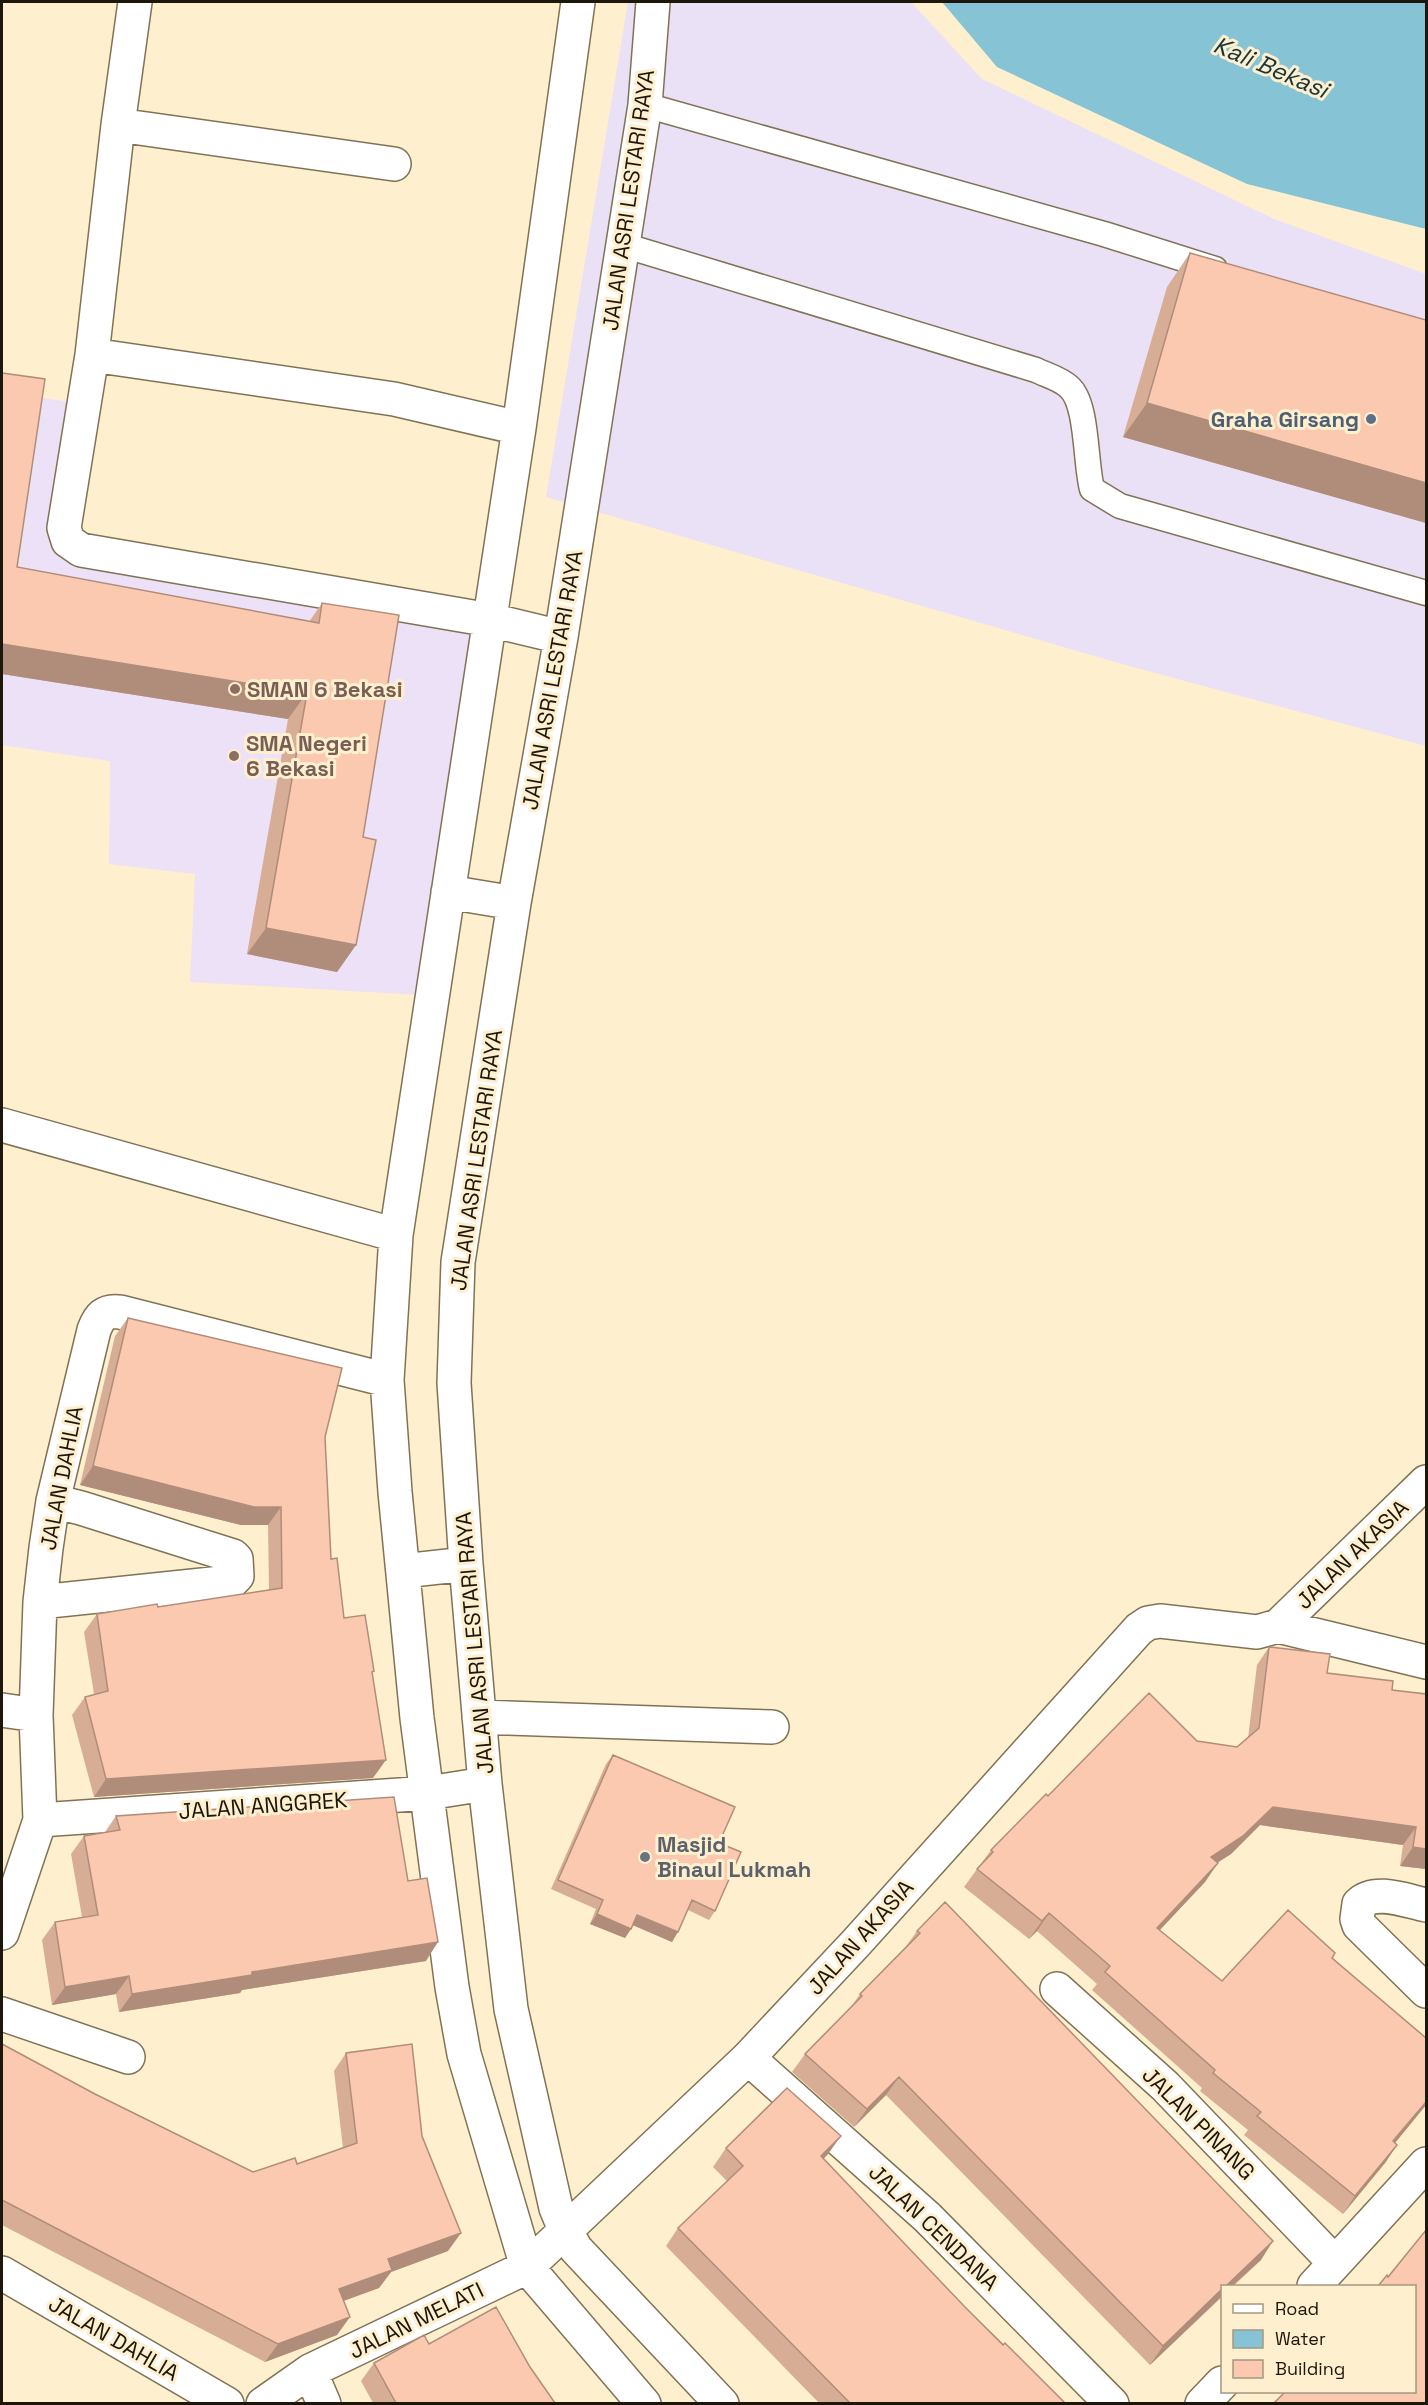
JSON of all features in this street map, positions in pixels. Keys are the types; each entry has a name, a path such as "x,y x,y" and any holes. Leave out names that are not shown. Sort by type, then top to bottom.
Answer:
{"street":[{"path":"135,2 118,125 92,355 64,528 68,542 74,547 490,620 561,637"},
{"path":"578,2 519,428 396,1235 387,1380 417,1718 452,1986 464,2054 527,2267 644,2403"},
{"name":"JALAN ASRI LESTARI RAYA","path":"653,2 645,105 561,637 514,903 458,1262 454,1383 465,1564 485,1784 510,2008 556,2208 576,2249 722,2403"},
{"path":"118,125 394,164"},
{"path":"92,355 394,399 519,428"},
{"path":"448,892 514,903"},
{"path":"2,1125 396,1235"},
{"name":"JALAN DAHLIA","path":"2,1934 40,1820 36,1715 40,1602 53,1502 94,1330 104,1313 120,1312 387,1380"},
{"name":"JALAN AKASIA","path":"565,2230 748,2058 1139,1629 1148,1623 1160,1621 1257,1632 1278,1626 1426,1482"},
{"path":"40,1602 231,1582 237,1576 236,1559 233,1556 81,1508 53,1502"},
{"path":"403,1571 465,1564"},
{"path":"1278,1626 1426,1662"},
{"path":"2,1710 36,1715"},
{"path":"479,1718 772,1727"},
{"name":"JALAN ANGGREK","path":"40,1820 428,1793 485,1784"},
{"path":"1426,1905 1380,1896 1371,1897 1359,1904 1357,1919 1359,1925 1426,1991"},
{"name":"JALAN PINANG","path":"1057,1989 1165,2086 1324,2275"},
{"path":"2,2014 128,2057"},
{"name":"JALAN CENDANA","path":"748,2058 927,2217 1112,2403"},
{"path":"1324,2275 1426,2164"},
{"name":"JALAN MELATI","path":"263,2403 309,2371 527,2267 565,2230"},
{"name":"JALAN DAHLIA","path":"2,2273 227,2403"},
{"path":"309,2371 324,2403"},
{"path":"1202,2403 1221,2384"}],"lane":[{"path":"645,105 1104,234 1238,276"},
{"path":"623,245 1036,370 1069,386 1081,404 1087,470 1092,489 1106,498 1120,506 1426,593"}],"shaded area":[{"path":"628,2 911,2 982,79 1274,219 1426,274 1426,746 1122,664 546,497"},
{"name":"SMAN 6 Bekasi","path":"2,392 70,402 56,551 477,633 421,995 190,982 195,874 109,864 110,761 2,745"}],"water":[{"name":"Kali Bekasi","path":"942,2 1426,2 1426,229 1247,184 997,67"}],"building":[{"path":"1190,253 1426,320 1426,483 1147,403"},
{"path":"2,373 45,379 17,567 319,623 322,603 399,615 363,837 376,840 356,945 266,928 307,693 2,644"},
{"path":"128,1318 342,1368 325,1437 331,1559 337,1558 344,1618 365,1615 386,1760 106,1779 85,1697 108,1691 97,1614 282,1588 281,1507 254,1507 93,1466"},
{"path":"1269,1647 1330,1654 1327,1673 1393,1681 1392,1690 1426,1694 1426,1849 1413,1847 1416,1827 1273,1807 1243,1836 1211,1857 1218,1863 1157,1928 1222,1981 1288,1910 1335,1953 1332,1958 1426,2038 1426,2102 1393,2141 1397,2145 1355,2196 1257,2116 1261,2112 1213,2073 1215,2070 1105,1972 1110,1966 1049,1913 1042,1921 977,1869 993,1852 991,1850 1046,1794 1048,1796 1149,1693 1197,1741 1237,1747 1259,1728"},
{"name":"Masjid Binaul Lukmah","path":"613,1755 735,1807 719,1843 741,1852 715,1911 692,1900 678,1932 637,1915 631,1929 597,1914 603,1900 558,1880"},
{"path":"394,1797 408,1881 427,1878 438,1942 132,1994 129,1976 65,1987 55,1922 98,1915 84,1836 120,1830 116,1816"},
{"path":"945,1902 1273,2241 1227,2285 1221,2285 1221,2290 1163,2346 899,2077 867,2109 805,2054 920,1933 917,1931"},
{"path":"2,2044 95,2094 253,2172 295,2158 297,2164 357,2143 346,2053 412,2044 422,2136 461,2233 388,2259 392,2270 339,2289 350,2317 278,2344 2,2200"},
{"path":"787,2088 841,2136 821,2156 964,2306 1065,2403 850,2403 678,2228 743,2166 726,2148"},
{"path":"1426,2230 1426,2403 1274,2403 1284,2393 1416,2393 1416,2285 1379,2285 1387,2275 1388,2277"},
{"path":"496,2307 530,2367 555,2403 396,2403 374,2363 424,2335 429,2344"}],"place":[{"name":"Graha Girsang","path":"1371,419"},
{"name":"SMAN 6 Bekasi","path":"235,689"},
{"name":"SMA Negeri 6 Bekasi","path":"234,756"},
{"name":"Masjid Binaul Lukmah","path":"645,1857"}]}
